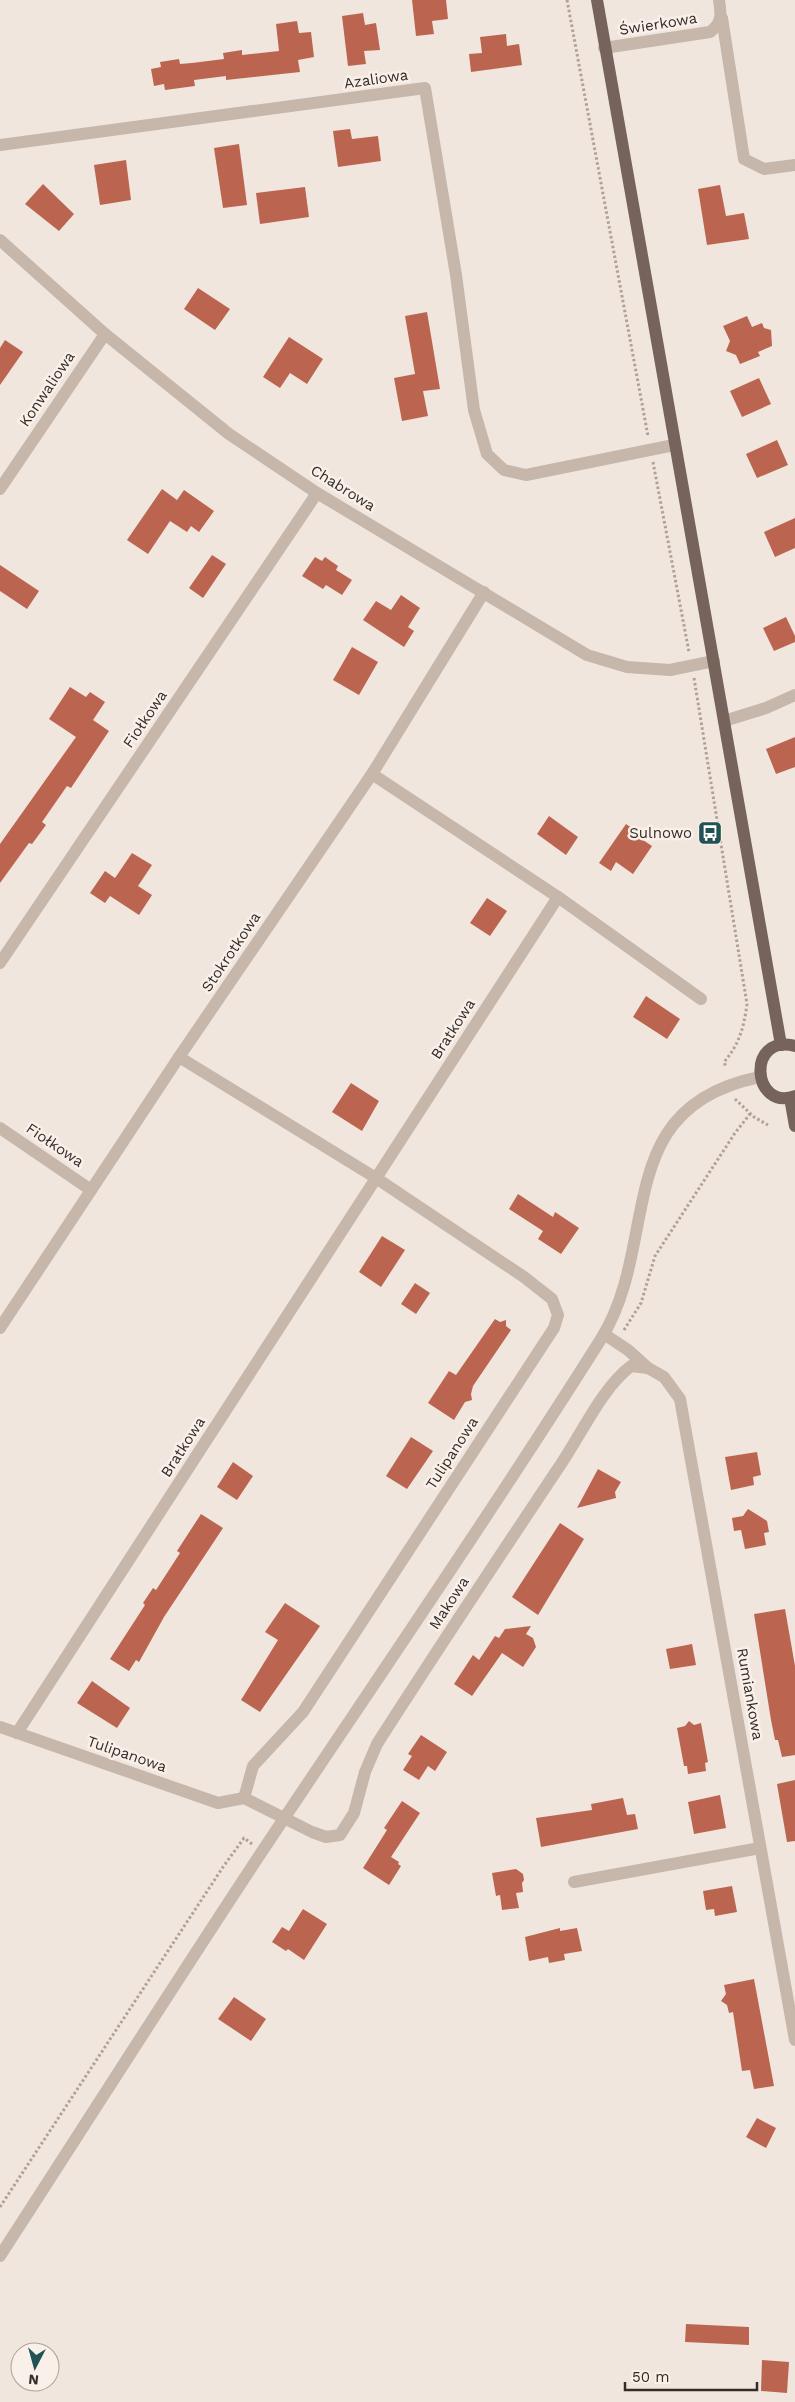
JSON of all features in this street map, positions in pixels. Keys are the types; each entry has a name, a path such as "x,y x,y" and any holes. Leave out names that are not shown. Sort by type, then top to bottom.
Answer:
{"main road":[{"path":"597,0 781,1045"},
{"path":"795,1046 781,1045 766,1053 761,1061 760,1078 763,1085 774,1095 792,1097 795,1126"}],"street":[{"path":"719,0 744,159 764,169 795,165"},
{"name":"Świerkowa","path":"604,48 710,32 718,27 722,18"},
{"name":"Azaliowa","path":"0,145 426,88 456,275 474,410 487,454 504,470 526,475 651,448"},
{"name":"Chabrowa","path":"0,240 106,334 229,434 317,492 587,655 627,667 670,670 714,661"},
{"name":"Konwaliowa","path":"0,489 106,334"},
{"path":"651,448 674,445"},
{"name":"Fiołkowa","path":"0,963 317,492"},
{"name":"Stokrotkowa","path":"0,1328 179,1057 372,774 484,592"},
{"path":"724,721 766,708 795,695"},
{"path":"372,774 558,897 701,999"},
{"name":"Bratkowa","path":"17,1733 558,897"},
{"path":"179,1057 376,1178"},
{"path":"0,2256 262,1853 604,1334 621,1298 648,1174 659,1147 676,1122 698,1100 731,1084 760,1078"},
{"name":"Fiołkowa","path":"0,1128 91,1190"},
{"name":"Tulipanowa","path":"0,1727 218,1803 244,1798 253,1766 303,1712 554,1328 558,1315 552,1300 524,1277 376,1178"},
{"name":"Rumiankowa","path":"604,1334 617,1342 648,1368 664,1377 680,1399 795,2040"},
{"name":"Makowa","path":"285,1819 326,1837 340,1835 354,1813 366,1772 377,1744 476,1590 617,1377 631,1366 648,1368"},
{"path":"244,1798 285,1819"},
{"path":"574,1882 760,1848"}],"path":[{"path":"567,0 692,666 747,1004 741,1036 733,1051 724,1062 726,1067"},
{"path":"735,1098 750,1114 768,1124"},
{"path":"617,1342 641,1304 648,1274 655,1256 735,1133 750,1114"},
{"path":"0,2207 244,1838 262,1853"}],"building":[{"path":"412,0 446,0 448,19 432,21 434,34 416,36"},
{"path":"363,13 365,25 376,23 380,50 364,51 366,64 348,66 342,16"},
{"path":"297,21 299,33 311,32 314,57 298,60 300,72 226,80 226,76 194,80 195,86 165,90 164,84 154,86 151,69 161,67 160,62 179,59 180,64 224,59 223,53 242,50 242,55 279,51 276,24"},
{"path":"506,34 507,46 519,44 522,65 471,72 469,54 482,53 480,37"},
{"path":"350,129 352,139 378,136 381,161 338,167 333,131"},
{"path":"239,144 247,205 223,208 214,148"},
{"path":"126,160 131,200 100,205 94,165"},
{"path":"43,184 74,214 59,231 25,204"},
{"path":"720,185 726,216 744,213 749,239 707,245 698,189"},
{"path":"305,187 309,217 260,224 256,193"},
{"path":"198,288 230,309 215,330 184,309"},
{"path":"427,312 440,389 423,391 428,416 402,421 394,378 415,374 405,316"},
{"path":"747,316 752,327 762,323 764,328 771,330 772,346 758,352 760,356 740,364 736,355 726,351 730,341 723,326"},
{"path":"289,337 323,359 307,384 290,373 280,388 263,377"},
{"path":"5,340 23,352 0,385 0,348"},
{"path":"759,378 771,404 742,417 730,391"},
{"path":"777,440 788,465 757,478 746,454"},
{"path":"162,489 177,500 184,490 214,511 199,532 191,526 187,532 170,521 148,554 127,540"},
{"path":"795,518 795,548 775,557 764,532"},
{"path":"212,555 226,564 203,598 189,588"},
{"path":"315,557 322,561 325,557 338,566 336,570 352,580 342,595 326,585 323,589 302,576"},
{"path":"0,565 39,591 27,609 0,591"},
{"path":"401,595 420,608 408,627 414,631 404,647 363,620 376,601 391,610"},
{"path":"786,617 795,636 795,642 774,651 763,628"},
{"path":"352,647 378,662 359,695 333,680"},
{"path":"70,687 86,697 90,692 105,702 93,720 109,731 71,788 67,786 42,822 46,825 32,844 29,843 0,883 0,844 76,737 49,719"},
{"path":"795,737 795,767 776,774 766,749"},
{"path":"549,816 578,837 566,855 537,834"},
{"path":"626,824 636,831 634,834 652,846 633,874 616,862 611,871 599,863"},
{"path":"132,853 152,865 138,886 152,895 139,915 110,896 105,903 90,893 105,871 115,878"},
{"path":"487,898 507,911 490,936 470,923"},
{"path":"646,996 680,1019 667,1039 633,1017"},
{"path":"351,1083 379,1101 362,1131 332,1112"},
{"path":"518,1194 553,1217 555,1212 579,1228 561,1254 538,1239 543,1231 509,1209"},
{"path":"382,1236 405,1250 381,1287 359,1272"},
{"path":"415,1283 430,1293 416,1314 401,1304"},
{"path":"495,1319 500,1322 506,1320 506,1326 511,1330 473,1386 472,1400 465,1402 454,1420 428,1403 449,1371 456,1375"},
{"path":"411,1437 433,1451 407,1489 386,1476"},
{"path":"757,1452 761,1475 753,1477 754,1485 731,1490 725,1457"},
{"path":"233,1462 253,1476 237,1500 217,1487"},
{"path":"598,1469 621,1482 615,1492 616,1498 577,1508"},
{"path":"748,1509 767,1521 769,1532 764,1533 766,1545 745,1549 741,1530 734,1531 732,1518 743,1516"},
{"path":"201,1514 223,1528 164,1617 139,1662 136,1660 129,1671 110,1659 145,1605 143,1603 153,1588 156,1590 180,1553 177,1551"},
{"path":"560,1523 584,1539 538,1615 512,1597"},
{"path":"285,1603 320,1626 260,1712 241,1700 278,1640 265,1632"},
{"path":"785,1609 795,1666 795,1755 782,1757 778,1740 775,1740 771,1720 754,1614"},
{"path":"531,1626 526,1634 533,1638 536,1647 523,1667 502,1653 472,1696 454,1684 473,1655 479,1660 495,1636 499,1638 505,1629"},
{"path":"692,1644 696,1665 670,1669 666,1649"},
{"path":"92,1681 130,1708 117,1728 77,1703"},
{"path":"689,1721 694,1725 701,1723 708,1762 705,1763 706,1771 688,1774 687,1766 684,1766 677,1728 685,1726"},
{"path":"421,1735 447,1752 435,1771 428,1766 419,1780 403,1770 412,1756 408,1754"},
{"path":"795,1780 795,1841 787,1842 777,1784"},
{"path":"720,1795 726,1828 694,1834 688,1802"},
{"path":"623,1798 627,1815 635,1814 638,1829 541,1847 536,1818 592,1810 591,1804"},
{"path":"402,1801 420,1813 391,1857 399,1862 398,1864 401,1866 389,1885 363,1868 387,1830 384,1828"},
{"path":"516,1869 523,1874 524,1880 522,1883 523,1892 516,1893 519,1908 502,1910 500,1895 496,1896 492,1873"},
{"path":"732,1886 737,1912 715,1916 714,1909 706,1910 703,1891"},
{"path":"303,1909 327,1924 304,1960 288,1949 286,1951 272,1942 282,1927 289,1931"},
{"path":"560,1928 560,1931 577,1928 582,1951 564,1954 565,1960 549,1963 548,1957 529,1961 525,1937"},
{"path":"754,1979 774,2086 754,2089 750,2070 742,2071 733,2012 729,2013 727,2005 721,2001 726,1994 724,1985"},
{"path":"234,1997 266,2019 251,2041 218,2019"},
{"path":"757,2118 776,2128 766,2148 746,2137"},
{"path":"686,2324 749,2327 749,2345 685,2342"},
{"path":"762,2360 789,2362 787,2393 761,2391"}],"place":[{"name":"Sulnowo","path":"710,833"}]}
